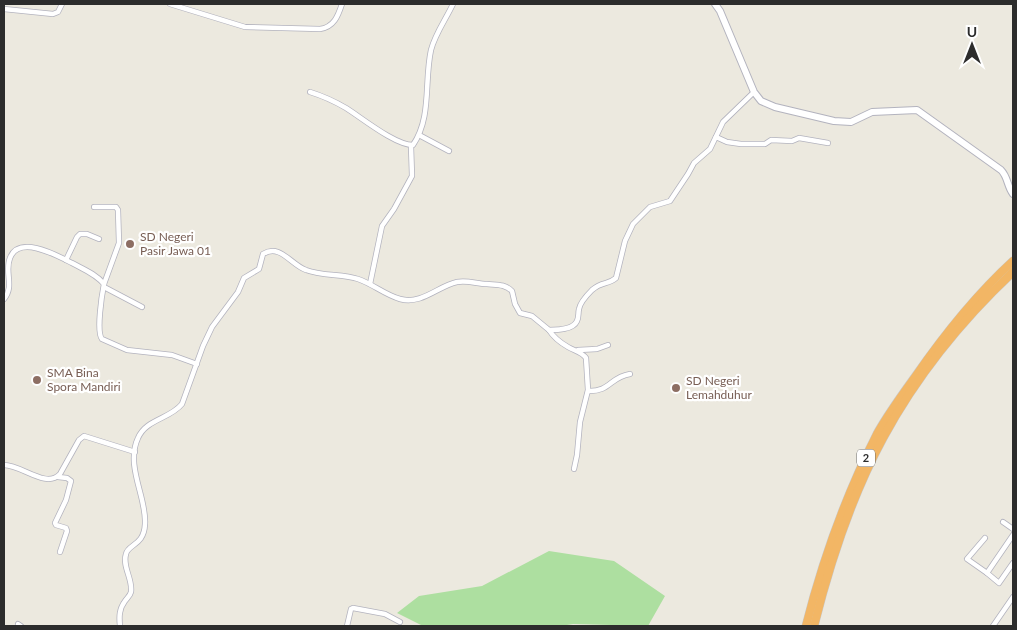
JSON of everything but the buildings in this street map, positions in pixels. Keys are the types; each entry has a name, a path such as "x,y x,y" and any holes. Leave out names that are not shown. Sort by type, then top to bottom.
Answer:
{"highway":[{"name":"2","path":"806,626 835,529 878,432 932,352 1013,261"},
{"name":"2","path":"814,626 842,532 864,477 882,439 898,412 969,312 1013,272"}],"street":[{"path":"4,9 53,14 58,12 62,4"},
{"path":"170,4 245,27 320,29 332,24 338,16 342,4"},
{"path":"411,146 414,145 419,135 426,108 431,50 452,4"},
{"path":"715,4 720,11 754,92 761,101 774,107 834,121 851,122 872,112 917,110 1001,170 1006,176 1013,194"},
{"path":"310,92 338,104 375,129 411,146"},
{"path":"549,330 573,326 577,322 579,307 591,291 598,284 611,282 616,278 625,240 633,224 650,207 670,201 694,162 709,150 723,122 754,92"},
{"path":"419,135 449,151"},
{"path":"716,137 728,142 741,144 765,144 771,140 792,141 799,138 828,143"},
{"path":"370,284 382,226 394,209 412,176 411,146"},
{"path":"94,207 114,207 118,210 119,243 101,299 100,337 127,350 168,354 197,364"},
{"path":"66,260 78,235 83,233 99,239"},
{"path":"4,299 9,288 10,258 18,249 25,247 43,250 66,260 94,275 104,285 142,307"},
{"path":"120,626 120,609 131,590 125,555 141,539 145,524 136,475 136,441 144,429 182,404 212,327 238,292 244,278 259,269 262,255 267,252 273,250 280,253 305,270 356,278 392,296 406,300 417,299 433,294 446,286 467,281 504,286 512,291 515,304 520,313 532,316 549,330 556,339 584,354 586,358 588,392 580,422 574,469"},
{"path":"574,350 608,345"},
{"path":"588,392 604,390 619,376 630,374"},
{"path":"4,465 20,468 49,480 58,476 82,437 87,436 110,446 135,452"},
{"path":"58,476 67,478 71,482 66,500 55,523 57,526 66,528 67,531 60,552"},
{"path":"1003,522 1013,529"},
{"path":"987,573 1013,535"},
{"path":"985,538 967,559 999,583 1013,563"},
{"path":"993,626 1013,597"},
{"path":"347,626 351,609 354,608 385,614 400,622"}],"green space":[{"path":"549,551 614,561 665,596 648,626 573,624 561,626 423,626 397,613 419,596 482,586"}],"place":[{"name":"SD Negeri Pasir Jawa 01","path":"130,244"},
{"name":"SMA Bina Spora Mandiri","path":"37,380"},
{"name":"SD Negeri Lemahduhur","path":"676,388"}]}
